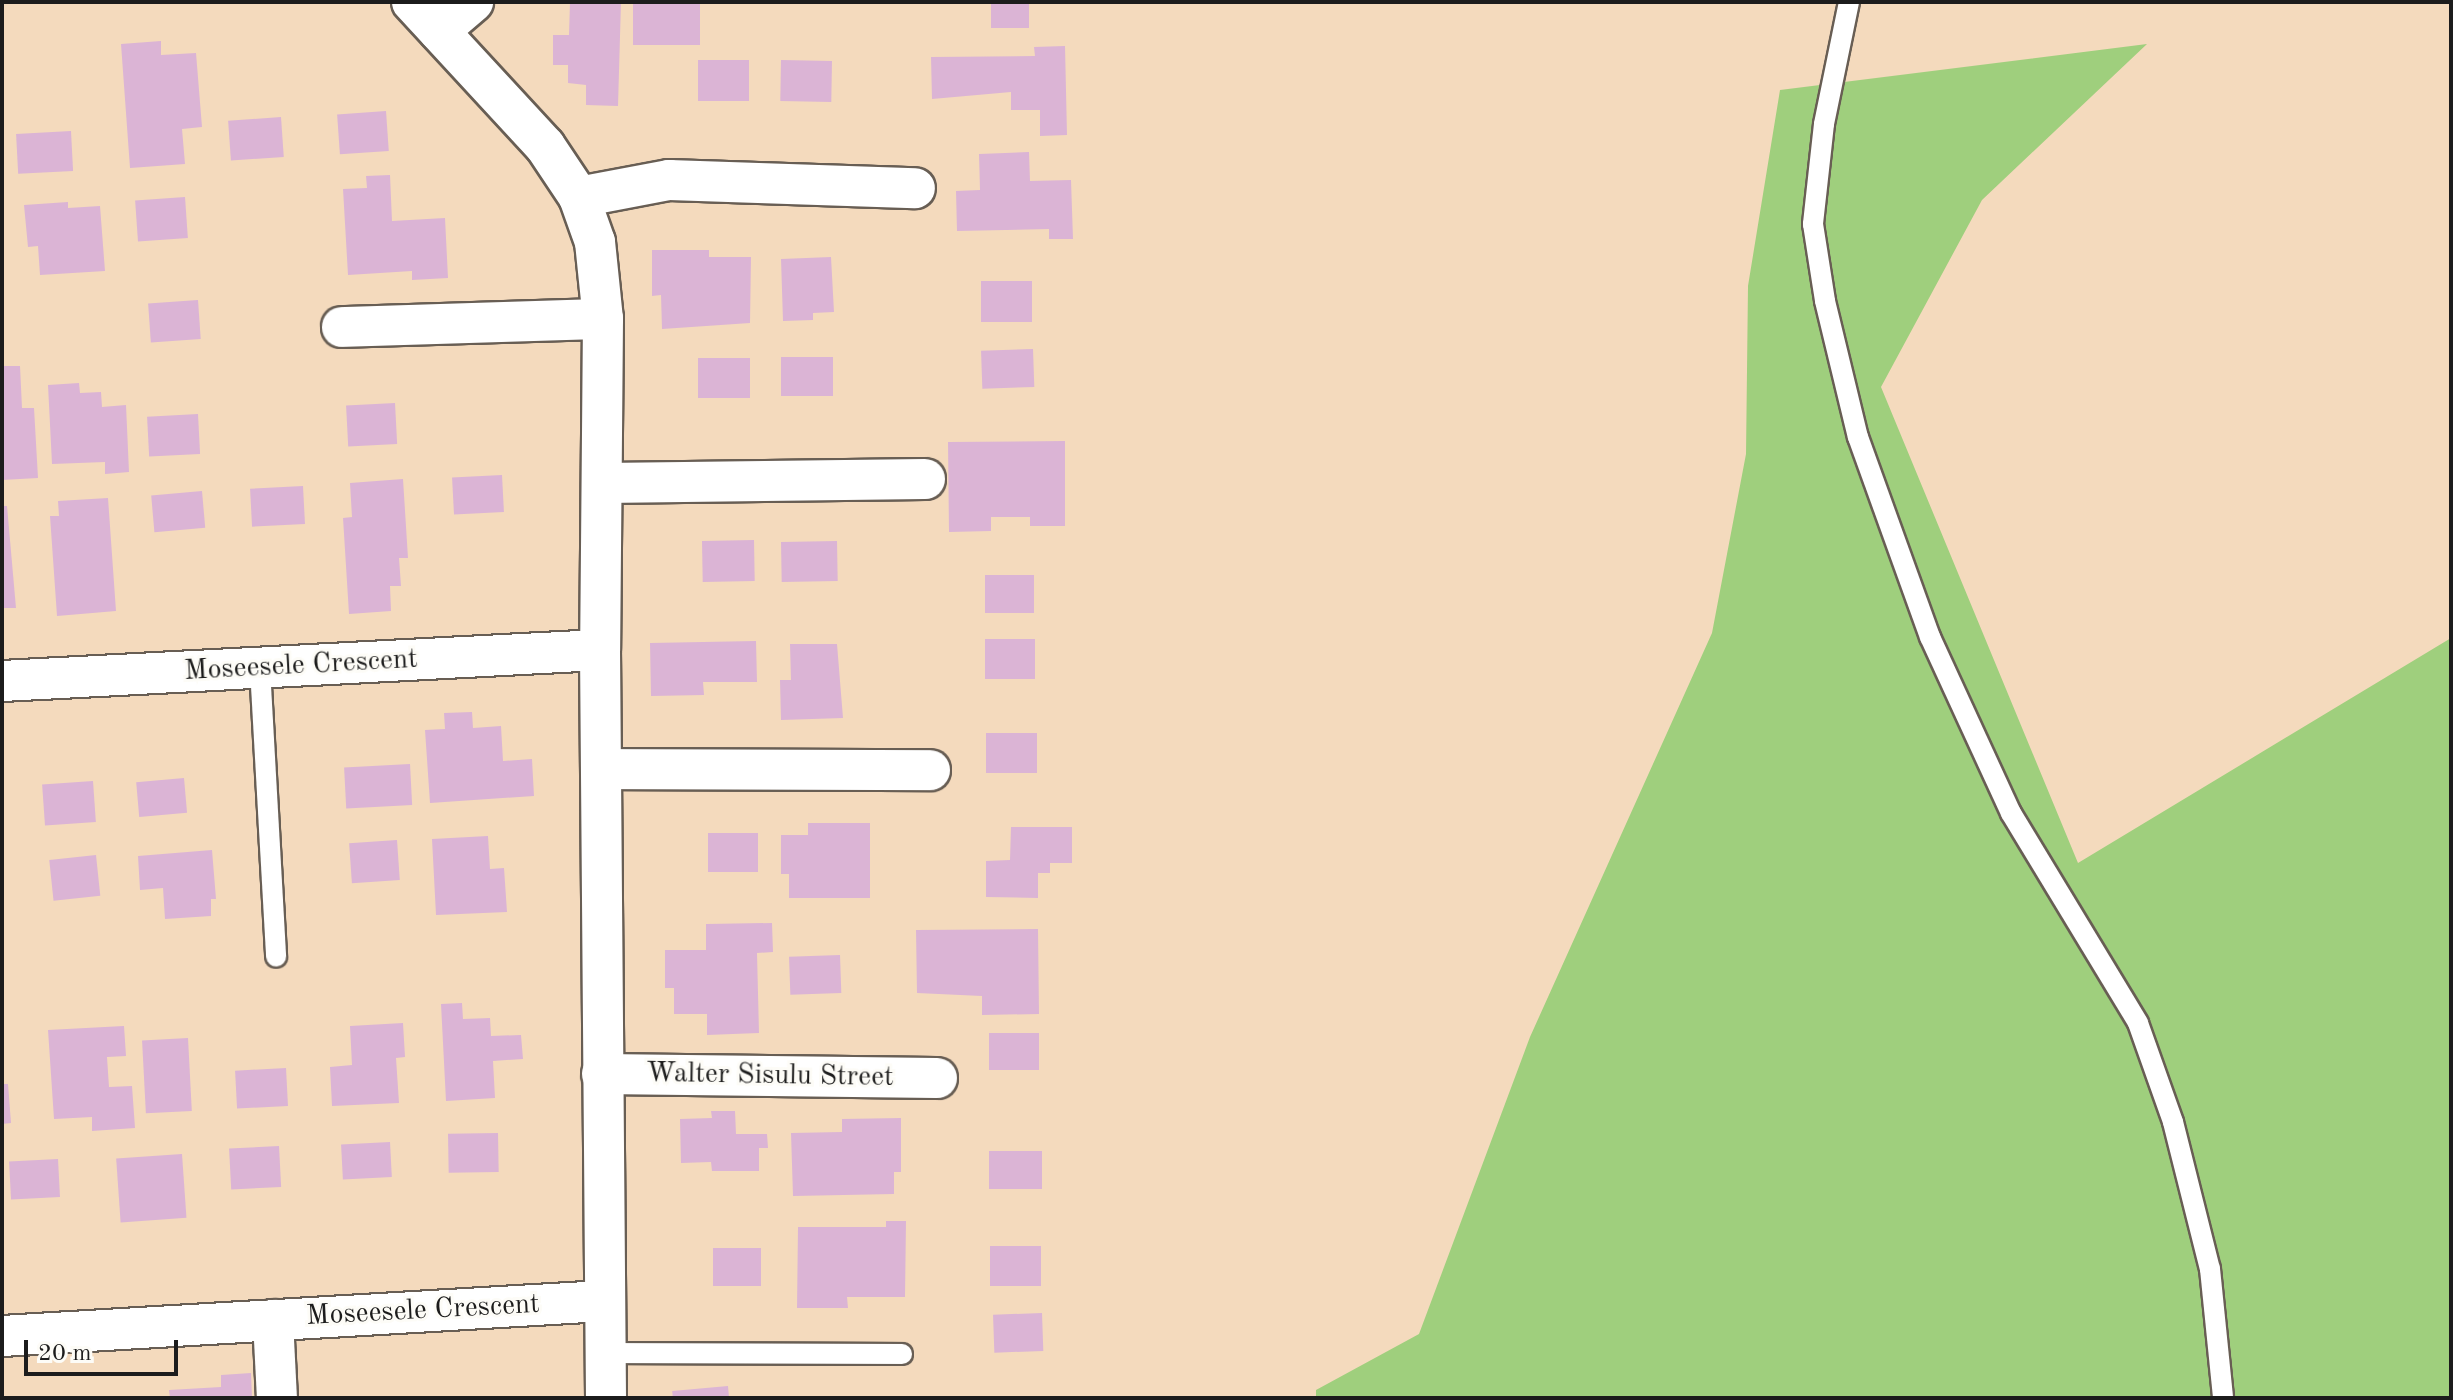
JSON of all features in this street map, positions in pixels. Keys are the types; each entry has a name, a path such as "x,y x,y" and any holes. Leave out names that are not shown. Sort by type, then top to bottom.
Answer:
{"street":[{"path":"412,2 545,146 579,197 595,242 603,319 604,483 600,650 606,1398"},
{"path":"439,31 473,2"},
{"path":"579,197 669,180 915,188"},
{"path":"342,327 603,319"},
{"path":"604,483 925,479"},
{"name":"Moseesele Crescent","path":"2,681 600,650"},
{"path":"601,769 930,770"},
{"name":"Walter Sisulu Street","path":"602,1074 937,1078"},
{"name":"Moseesele Crescent","path":"2,1336 604,1301"},
{"path":"273,1320 277,1398"}],"lane":[{"path":"1849,2 1824,124 1813,224 1825,301 1858,437 1930,637 2011,813 2138,1023 2173,1122 2210,1269 2223,1398"},
{"path":"260,668 276,957"},
{"path":"605,1353 902,1354"}],"green space":[{"path":"2147,44 1982,200 1881,387 2078,863 2451,638 2451,1398 1316,1398 1316,1390 1419,1334 1530,1037 1712,633 1746,454 1748,286 1780,90"}],"building":[{"path":"570,2 621,2 618,106 586,105 586,85 568,83 568,65 553,65 553,35 569,35"},
{"path":"633,2 700,2 700,45 633,45"},
{"path":"991,2 1029,2 1029,28 991,28"},
{"path":"161,41 161,55 196,53 202,127 182,129 185,164 130,168 121,44"},
{"path":"1065,46 1067,135 1040,136 1040,110 1011,110 1011,92 932,99 931,57 1035,56 1034,47"},
{"path":"698,60 749,60 749,101 698,101"},
{"path":"781,60 832,61 831,102 780,101"},
{"path":"386,111 389,151 340,154 337,114"},
{"path":"281,117 284,157 231,161 228,121"},
{"path":"71,131 73,171 18,174 16,134"},
{"path":"1029,152 1030,181 1071,180 1073,239 1049,239 1049,229 957,231 956,191 980,190 979,154"},
{"path":"390,175 392,221 445,218 448,278 412,280 412,271 348,275 343,189 367,188 366,176"},
{"path":"185,197 188,238 138,241 135,200"},
{"path":"68,202 68,208 100,206 105,271 40,275 38,246 28,247 24,205"},
{"path":"652,250 709,250 709,257 751,257 750,323 662,329 661,295 652,296"},
{"path":"831,257 834,312 813,313 813,320 783,321 781,259"},
{"path":"981,281 1032,281 1032,322 981,322"},
{"path":"198,300 201,339 151,342 148,303"},
{"path":"1033,349 1034,387 982,389 981,351"},
{"path":"781,357 833,357 833,396 781,396"},
{"path":"698,358 750,358 750,398 698,398"},
{"path":"2,366 20,366 22,408 34,408 38,478 2,480"},
{"path":"79,383 80,393 101,392 102,407 126,405 129,472 105,474 105,462 52,464 48,385"},
{"path":"395,403 397,444 348,447 346,406"},
{"path":"198,414 200,454 149,457 147,417"},
{"path":"1065,441 1065,526 1030,526 1030,517 991,517 991,531 949,532 948,442"},
{"path":"502,475 504,512 454,515 452,478"},
{"path":"403,479 408,558 399,558 401,586 390,586 391,611 349,614 343,518 352,517 350,483"},
{"path":"303,486 305,524 252,527 250,489"},
{"path":"202,491 205,528 154,532 151,495"},
{"path":"108,498 116,611 57,616 50,516 59,516 58,501"},
{"path":"2,506 7,506 16,608 2,608"},
{"path":"754,540 755,581 703,582 702,541"},
{"path":"837,541 838,581 782,582 781,542"},
{"path":"985,575 1034,575 1034,613 985,613"},
{"path":"985,639 1035,639 1035,679 985,679"},
{"path":"756,641 757,682 703,682 704,695 651,696 650,643"},
{"path":"790,644 837,644 843,718 781,720 780,680 791,680"},
{"path":"472,712 473,728 501,726 503,761 532,759 534,796 430,803 425,730 445,729 444,713"},
{"path":"986,733 1037,733 1037,773 986,773"},
{"path":"410,764 412,805 346,808 344,767"},
{"path":"184,778 187,813 139,817 136,782"},
{"path":"93,781 96,822 45,825 42,785"},
{"path":"808,823 870,823 870,898 789,898 789,874 781,874 781,835 808,835"},
{"path":"1011,827 1072,827 1072,863 1050,863 1050,873 1038,873 1038,898 986,897 986,861 1010,860"},
{"path":"708,833 758,833 758,872 708,872"},
{"path":"488,836 490,869 504,868 507,912 436,915 432,839"},
{"path":"397,840 400,880 352,883 349,843"},
{"path":"212,850 216,899 211,899 211,916 165,919 163,888 140,890 138,856"},
{"path":"96,855 100,896 54,901 49,860"},
{"path":"772,923 773,952 757,953 759,1033 707,1035 707,1014 674,1014 674,988 665,988 665,950 706,950 706,924"},
{"path":"1038,929 1039,1014 982,1015 982,996 917,993 916,930"},
{"path":"840,955 841,993 790,995 789,957"},
{"path":"462,1003 463,1019 490,1018 491,1036 521,1035 523,1059 493,1061 495,1098 446,1101 441,1004"},
{"path":"403,1023 405,1057 396,1058 399,1103 332,1106 330,1067 352,1065 350,1026"},
{"path":"124,1026 126,1056 107,1057 109,1087 132,1086 135,1128 92,1131 92,1117 54,1119 48,1030"},
{"path":"989,1033 1039,1033 1039,1070 989,1070"},
{"path":"188,1038 192,1111 146,1113 142,1040"},
{"path":"286,1068 288,1106 237,1109 235,1071"},
{"path":"2,1084 8,1084 11,1123 2,1124"},
{"path":"711,1111 735,1111 736,1134 767,1134 768,1148 759,1148 759,1171 712,1171 711,1162 681,1163 680,1119 712,1118"},
{"path":"901,1118 901,1172 894,1172 894,1194 793,1196 791,1133 842,1132 842,1119"},
{"path":"498,1133 499,1172 449,1173 448,1134"},
{"path":"390,1142 392,1177 343,1180 341,1145"},
{"path":"279,1146 281,1187 231,1190 229,1149"},
{"path":"989,1151 1042,1151 1042,1189 989,1189"},
{"path":"182,1154 186,1218 121,1222 116,1159"},
{"path":"58,1159 60,1197 11,1200 9,1162"},
{"path":"886,1221 906,1221 905,1297 847,1297 848,1308 797,1308 798,1227 886,1227"},
{"path":"990,1246 1041,1246 1041,1286 990,1286"},
{"path":"713,1248 761,1248 761,1286 713,1286"},
{"path":"1042,1313 1043,1351 994,1353 993,1315"},
{"path":"251,1373 252,1398 170,1398 169,1390 221,1387 221,1375"},
{"path":"728,1386 729,1398 673,1398 672,1391"}]}
